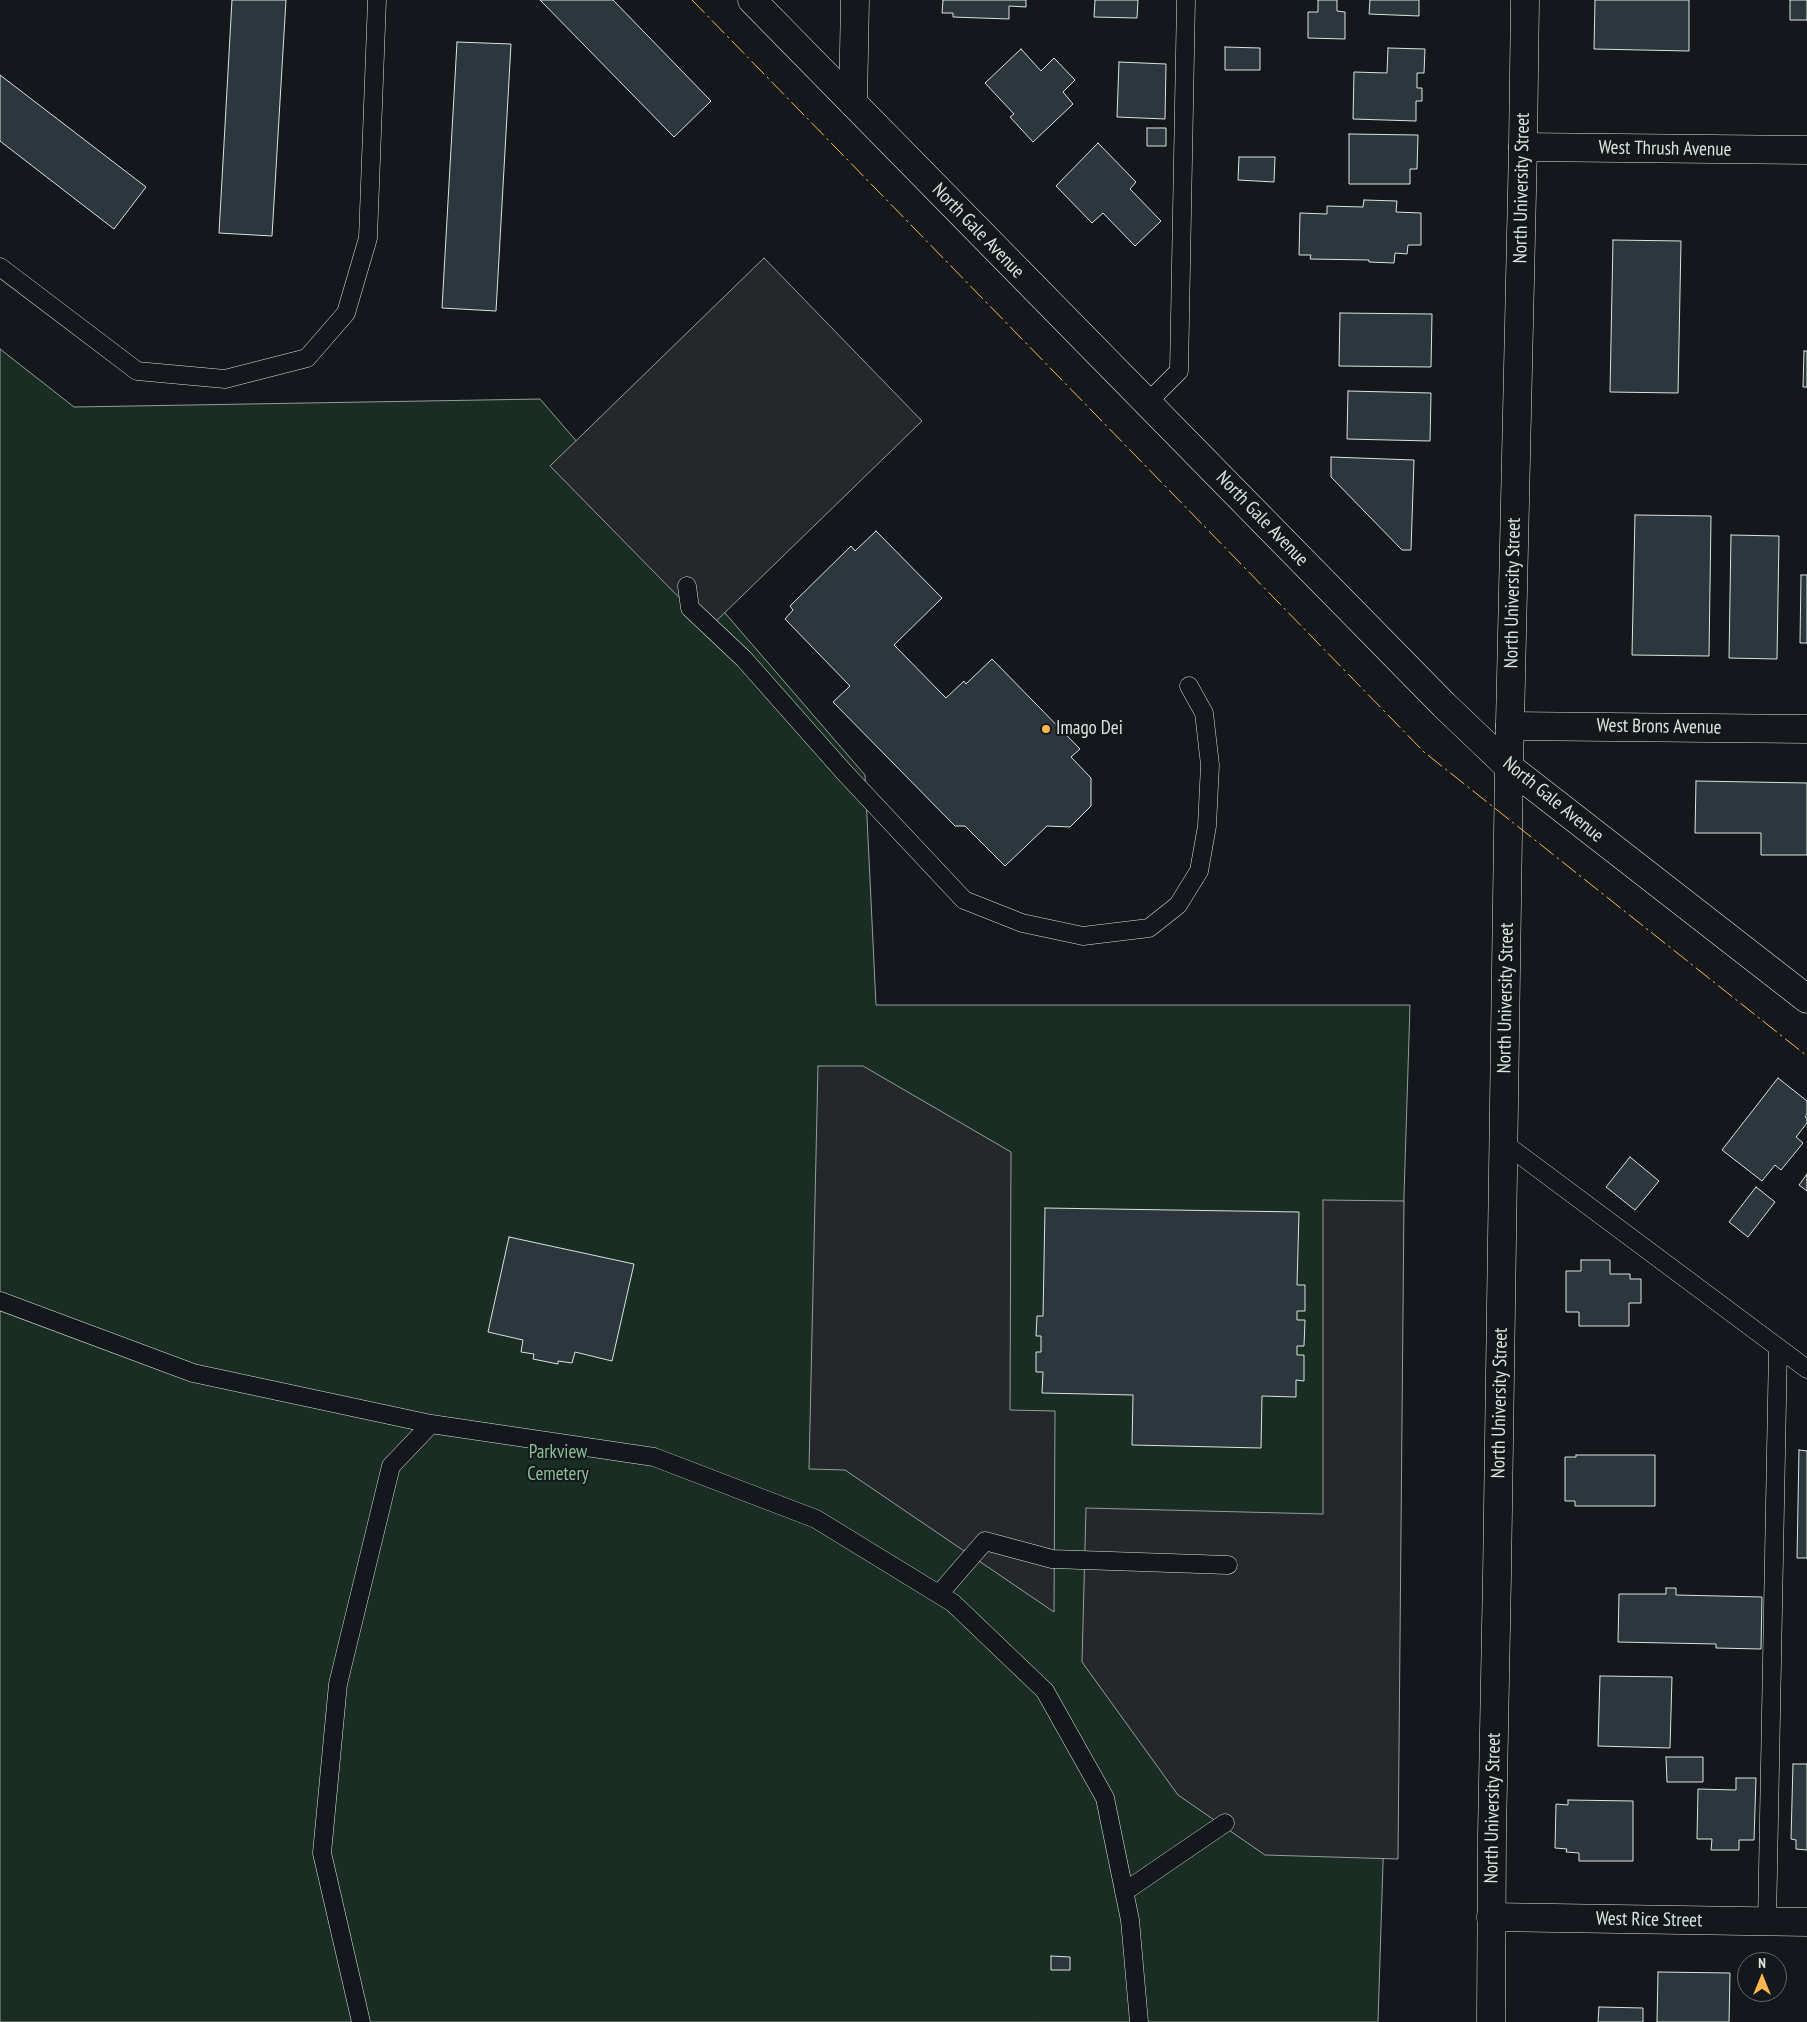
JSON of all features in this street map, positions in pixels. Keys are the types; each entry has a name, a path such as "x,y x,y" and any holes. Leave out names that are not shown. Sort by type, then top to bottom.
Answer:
{"main road":[{"name":"North Gale Avenue","path":"752,0 1444,705 1509,767 1807,999"},
{"path":"853,103 855,0"},
{"name":"North University Street","path":"1489,2013 1509,767 1525,0"},
{"name":"West Thrush Avenue","path":"1523,147 1807,150"},
{"name":"West Brons Avenue","path":"1510,726 1807,729"},
{"name":"West Rice Street","path":"1491,1917 1807,1922"}],"lane":[{"path":"0,267 137,371 225,380 307,358 346,313 368,238 377,0"},
{"path":"1147,403 1180,371 1186,0"},
{"path":"687,586 690,608 744,659 844,772 964,900 1022,923 1083,936 1149,928 1178,905 1200,871 1207,826 1210,765 1204,713 1189,686"},
{"path":"1504,1143 1807,1369"},
{"path":"0,1301 193,1373 431,1424 654,1457 816,1519 939,1594 953,1603 1045,1691 1105,1798 1130,1920 1139,2022"},
{"path":"1767,1922 1778,1348"},
{"path":"362,2022 322,1853 338,1684 391,1466 431,1424"},
{"path":"939,1594 985,1541 1052,1559 1228,1565"},
{"path":"1124,1892 1225,1824"}],"green space":[{"name":"Parkview Cemetery","path":"0,349 74,407 540,399 865,775 876,1005 1410,1005 1378,2022 0,2022"}],"shaded area":[{"path":"764,258 922,421 709,628 550,466"},
{"path":"818,1066 863,1066 1011,1152 1010,1410 1055,1411 1054,1612 845,1470 809,1469"},
{"path":"1323,1200 1404,1201 1398,1859 1265,1855 1178,1795 1082,1662 1086,1508 1323,1514"}],"building":[{"path":"232,0 286,0 272,236 219,233"},
{"path":"540,0 613,0 711,101 674,137"},
{"path":"943,0 1026,0 1026,7 1009,6 1009,19 953,17 953,13 942,13"},
{"path":"1095,0 1138,0 1137,18 1094,17"},
{"path":"1318,0 1337,0 1337,11 1345,12 1345,39 1308,38 1308,12 1318,12"},
{"path":"1370,0 1419,0 1419,16 1369,14"},
{"path":"1595,0 1689,0 1689,51 1594,49"},
{"path":"1790,0 1807,0 1807,20 1790,20"},
{"path":"457,42 511,44 496,311 442,308"},
{"path":"1225,47 1260,48 1260,70 1225,70"},
{"path":"1388,48 1425,49 1424,73 1417,73 1417,88 1422,88 1422,101 1416,101 1416,121 1353,119 1354,72 1387,73"},
{"path":"1021,49 1041,71 1054,58 1075,80 1063,92 1073,104 1033,142 1010,117 1014,114 985,83"},
{"path":"1119,62 1166,64 1165,119 1117,117"},
{"path":"0,75 146,187 114,229 0,141"},
{"path":"1147,128 1166,128 1166,146 1147,146"},
{"path":"1349,134 1418,135 1417,169 1410,169 1410,184 1349,184"},
{"path":"1098,143 1136,182 1130,189 1161,221 1135,246 1103,213 1092,223 1056,186"},
{"path":"1239,157 1275,157 1274,182 1238,180"},
{"path":"1364,200 1397,201 1396,212 1421,213 1421,245 1408,245 1407,254 1395,253 1394,263 1369,262 1369,260 1310,259 1311,255 1299,255 1300,213 1327,214 1327,206 1363,207"},
{"path":"1613,240 1681,241 1678,393 1610,392"},
{"path":"1340,313 1432,314 1431,367 1339,366"},
{"path":"1804,351 1807,351 1807,387 1803,387"},
{"path":"1348,391 1431,393 1430,441 1347,439"},
{"path":"1331,457 1414,460 1411,550 1402,550 1331,477"},
{"path":"1635,515 1711,516 1709,656 1632,655"},
{"path":"876,531 942,598 894,645 946,698 964,681 966,684 992,659 1080,749 1071,757 1091,778 1091,806 1070,827 1047,826 1005,866 965,826 955,826 833,702 850,686 785,619 793,610 790,606 851,546 855,551"},
{"path":"1731,535 1779,536 1777,659 1729,658"},
{"path":"1801,575 1807,575 1807,643 1800,643"},
{"path":"1696,781 1807,783 1807,855 1761,855 1761,833 1695,833"},
{"path":"1778,1078 1807,1101 1807,1114 1805,1117 1807,1118 1807,1123 1796,1137 1803,1143 1781,1170 1775,1165 1762,1181 1722,1150"},
{"path":"1630,1157 1659,1181 1635,1210 1606,1187"},
{"path":"1807,1174 1807,1191 1799,1185"},
{"path":"1756,1187 1775,1202 1748,1237 1729,1222"},
{"path":"1045,1208 1299,1212 1297,1285 1305,1285 1305,1311 1297,1311 1297,1320 1305,1320 1304,1346 1297,1346 1297,1355 1304,1355 1304,1381 1296,1380 1296,1397 1262,1396 1261,1448 1132,1445 1133,1395 1042,1393 1043,1372 1036,1372 1036,1352 1041,1352 1041,1336 1036,1336 1037,1316 1043,1316"},
{"path":"509,1237 634,1264 612,1361 575,1352 572,1363 558,1361 558,1364 533,1359 534,1354 521,1352 523,1340 488,1332"},
{"path":"1581,1260 1610,1260 1610,1274 1630,1274 1630,1279 1641,1279 1641,1303 1629,1303 1629,1326 1579,1326 1579,1312 1566,1312 1566,1271 1581,1271"},
{"path":"1799,1450 1807,1451 1807,1558 1797,1558"},
{"path":"1576,1455 1655,1455 1655,1506 1575,1506 1575,1501 1565,1501 1565,1457 1576,1457"},
{"path":"1666,1588 1676,1588 1676,1595 1762,1597 1761,1649 1716,1648 1716,1644 1618,1642 1619,1594 1666,1594"},
{"path":"1600,1676 1672,1677 1670,1748 1598,1746"},
{"path":"1666,1757 1703,1757 1703,1782 1667,1782"},
{"path":"1793,1764 1807,1764 1807,1850 1796,1849 1796,1840 1791,1839"},
{"path":"1736,1778 1756,1778 1754,1840 1739,1840 1739,1850 1711,1850 1712,1839 1697,1839 1698,1789 1736,1790"},
{"path":"1568,1800 1633,1801 1633,1861 1579,1861 1579,1853 1566,1852 1567,1849 1555,1848 1556,1804 1568,1805"},
{"path":"1051,1956 1070,1957 1070,1970 1051,1970"},
{"path":"1658,1972 1730,1973 1729,2022 1657,2022"},
{"path":"1599,2007 1643,2008 1643,2022 1598,2022"}],"power":[{"path":"692,0 1424,752 1807,1056"}],"place":[{"name":"Imago Dei","path":"1046,729"}]}
